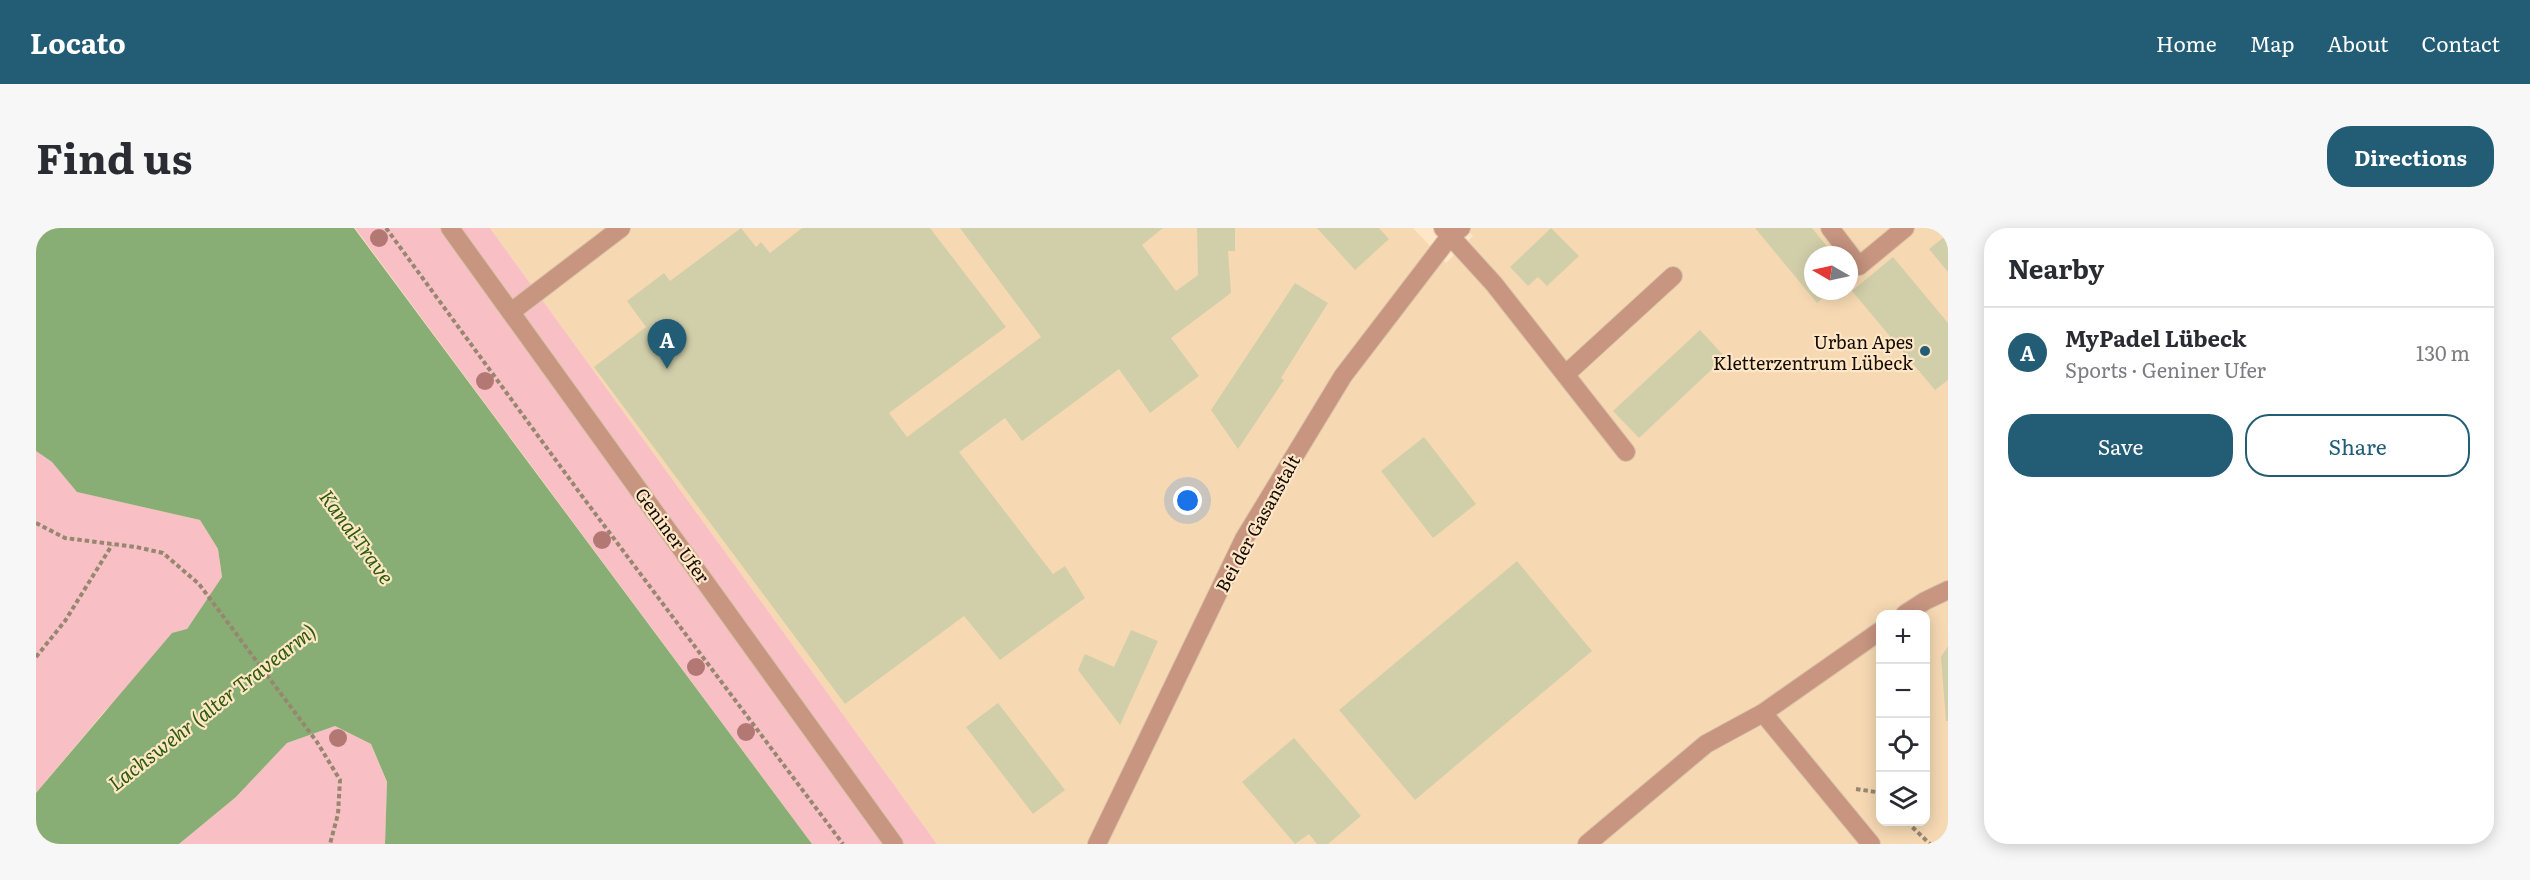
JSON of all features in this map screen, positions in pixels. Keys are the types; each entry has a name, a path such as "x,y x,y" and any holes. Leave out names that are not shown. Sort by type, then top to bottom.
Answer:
{"street":[{"name":"Geniner Ufer","path":"450,228 894,844"},
{"path":"511,312 621,228"},
{"path":"1830,228 1859,266 1905,228"},
{"path":"1452,230 1626,452"},
{"name":"Bei der Gasanstalt","path":"1097,844 1244,539 1343,376 1452,230"},
{"path":"1566,374 1673,276"},
{"path":"1912,610 1948,590"},
{"path":"1587,844 1706,744 1763,713 1876,635"},
{"path":"1763,713 1871,844"}],"path":[{"path":"386,228 582,496 843,844"},
{"path":"36,523 65,538 136,547 163,553 199,584 317,742 340,780 338,814 330,844"},
{"path":"36,657 65,621 112,545"},
{"path":"1911,826 1930,844"}],"shaded area":[{"path":"355,228 490,228 937,844 812,844"},
{"path":"490,228 1413,228 1446,263 1473,236 1466,228 1948,228 1948,844 937,844"},
{"path":"36,451 52,462 78,492 200,520 218,549 222,578 187,629 104,712 36,793"},
{"path":"335,726 371,744 387,783 385,844 179,844 236,797 287,743"}],"water":[{"path":"36,228 354,228 812,844 385,844 387,782 371,744 335,726 287,743 236,797 179,844 36,844 36,793 172,633 187,629 222,577 218,549 200,520 77,492 52,462 36,451"}],"building":[{"path":"741,228 756,247 761,242 770,253 802,228 930,228 1006,327 889,413 907,437 1041,337 960,228 1163,228 1142,245 1176,291 1198,275 1197,228 1235,228 1235,251 1228,251 1231,293 1171,338 1199,376 1150,413 1119,369 1022,441 1005,418 959,452 1053,574 1065,566 1085,598 1000,660 964,616 845,704 594,367 646,327 627,301 664,273 670,281"},
{"path":"1317,228 1379,228 1389,239 1355,270"},
{"path":"1551,228 1579,256 1547,286 1538,277 1528,286 1510,267"},
{"path":"1755,228 1812,228 1827,246 1804,246 1804,287"},
{"path":"1948,234 1948,272 1929,249"},
{"name":"Urban Apes Kletterzentrum Lübeck","path":"1893,257 1948,323 1948,380 1935,390 1858,298 1858,286"},
{"path":"1295,283 1328,303 1281,378 1284,380 1238,449 1211,410"},
{"path":"1700,330 1725,357 1639,438 1613,411"},
{"path":"1424,437 1476,504 1433,538 1381,471"},
{"path":"1517,561 1592,651 1415,800 1339,710"},
{"path":"1131,630 1158,641 1120,725 1078,670 1085,654 1114,667"},
{"path":"1948,646 1948,721 1946,721 1941,657"},
{"path":"998,703 1065,790 1033,814 966,727"},
{"path":"1294,738 1361,816 1328,844 1317,844 1309,834 1295,844 1242,782"}],"place":[{"name":"Urban Apes Kletterzentrum Lübeck","path":"1925,351"},
{"name":"MyPadel Lübeck","path":"667,369"}],"water label":[{"name":"Kanal-Trave","path":"358,536"},
{"name":"Lachswehr (alter Travearm)","path":"211,706"}]}
